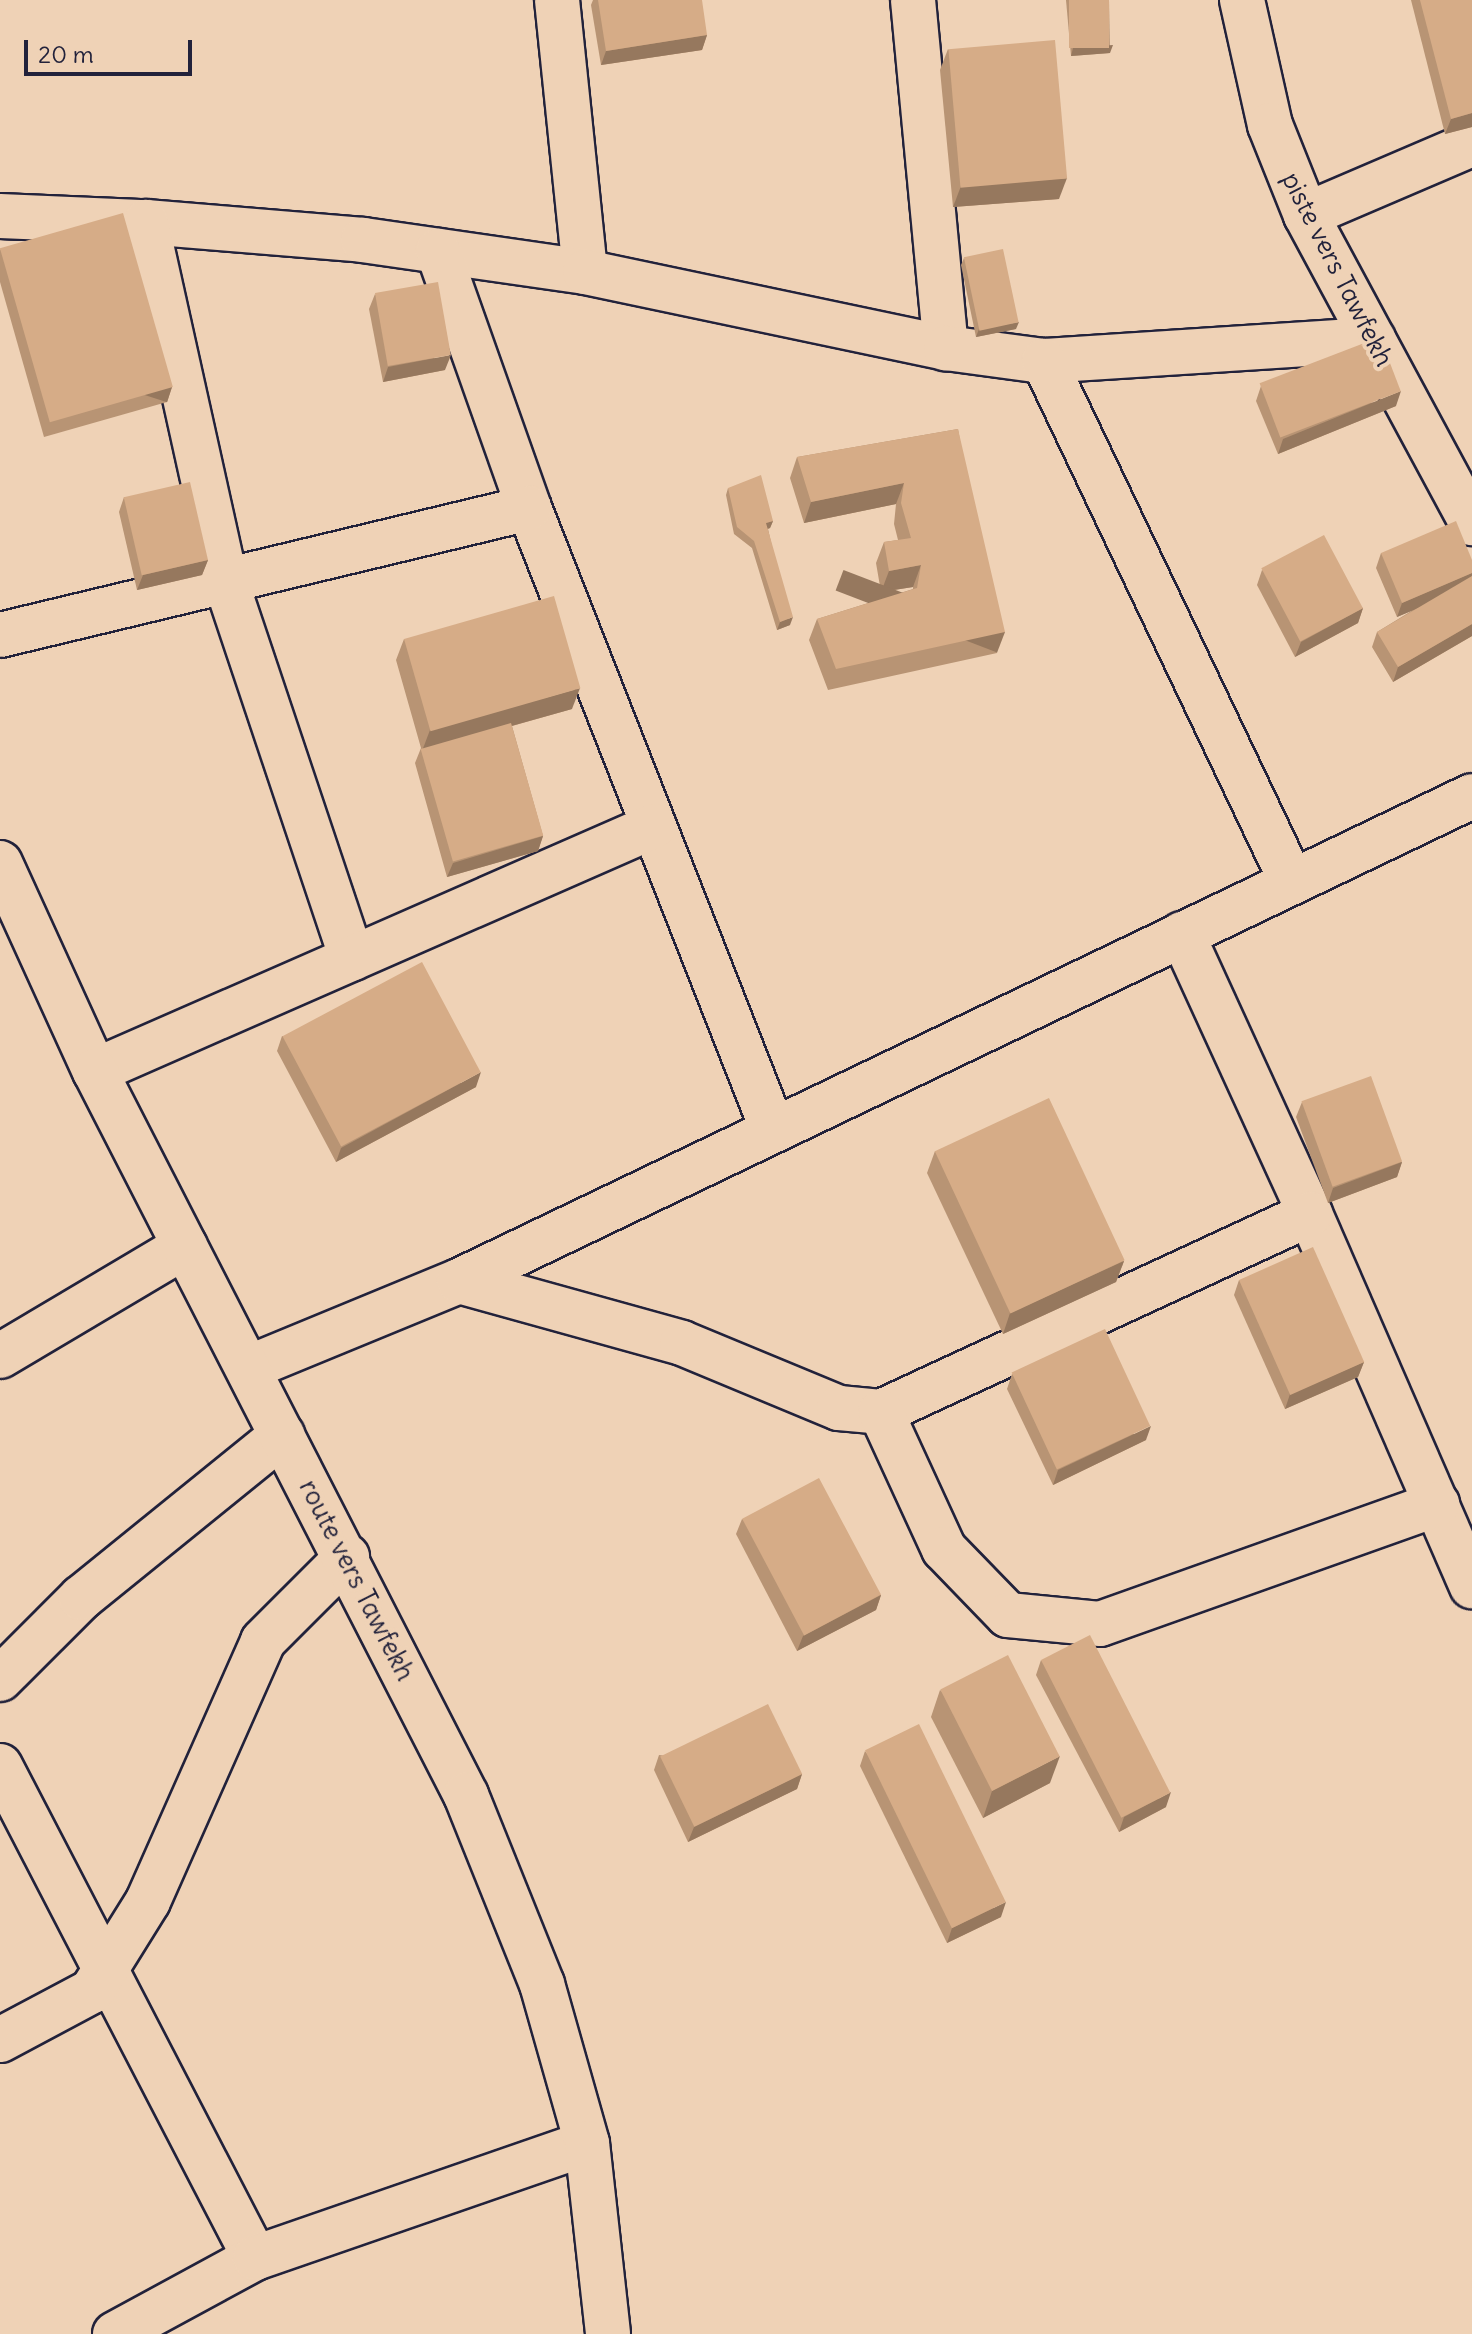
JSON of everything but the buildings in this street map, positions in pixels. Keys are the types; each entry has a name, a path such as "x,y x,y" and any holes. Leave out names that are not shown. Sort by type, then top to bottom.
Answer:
{"street":[{"path":"557,0 585,272"},
{"path":"913,0 946,348"},
{"name":"piste vers Tawfekh","path":"1242,0 1270,125 1306,215 1472,523"},
{"path":"1306,215 1472,144"},
{"path":"0,216 146,222 363,240 585,272 946,348 1044,361 1373,340"},
{"path":"146,222 226,582 352,958"},
{"path":"438,251 529,508 773,1130"},
{"path":"1044,361 1291,880"},
{"path":"0,635 529,508"},
{"path":"248,1368 459,1281 1472,796"},
{"path":"95,1071 654,826"},
{"name":"route vers Tawfekh","path":"4,884 95,1071 347,1557 472,1810 542,1984 587,2143 608,2334"},
{"path":"1182,934 1310,1214 1472,1586"},
{"path":"459,1281 682,1343 839,1408 881,1412 1310,1214"},
{"path":"0,1356 185,1246"},
{"path":"881,1412 944,1549 1008,1615 1100,1624 1437,1504"},
{"path":"0,1679 81,1598 282,1435"},
{"path":"0,2040 92,1991 148,1901 263,1641 347,1557"},
{"path":"0,1766 255,2258"},
{"path":"115,2334 255,2258 587,2143"}]}
